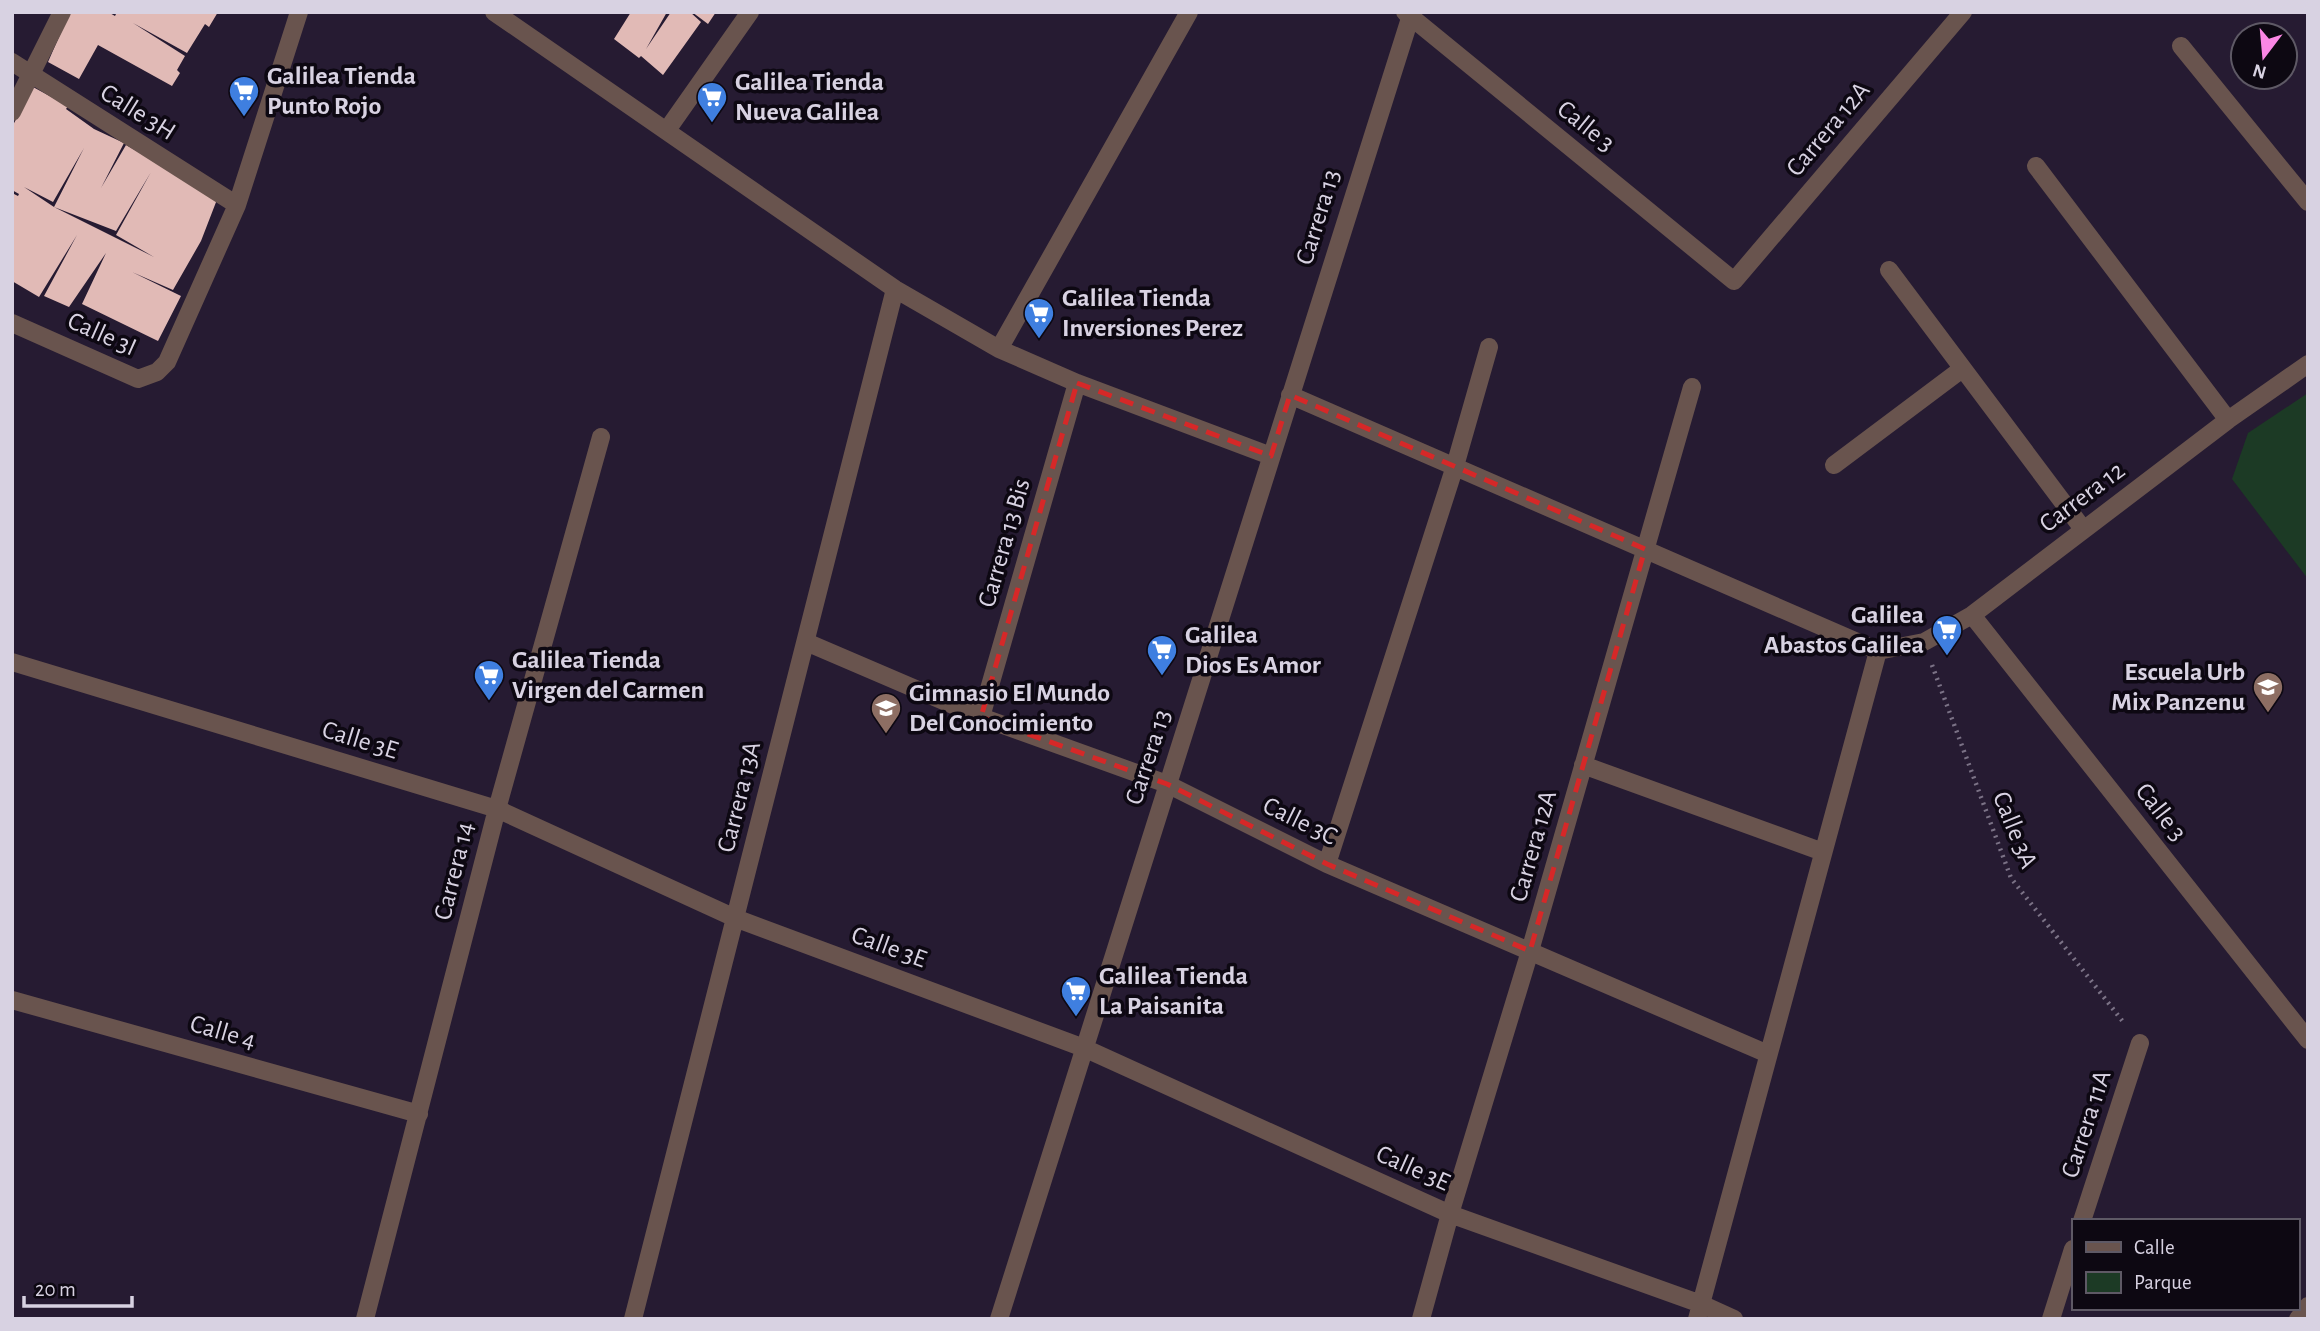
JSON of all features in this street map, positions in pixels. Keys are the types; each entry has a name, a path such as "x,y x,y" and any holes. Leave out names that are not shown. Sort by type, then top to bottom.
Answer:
{"street":[{"path":"12,112 62,12"},
{"path":"237,205 299,12"},
{"path":"494,12 895,289 999,349 1077,383 1271,456"},
{"path":"667,130 750,12"},
{"path":"999,349 1189,12"},
{"name":"Carrera 12A","path":"1734,281 1963,12"},
{"name":"Calle 3","path":"1408,13 1734,281"},
{"name":"Carrera 13","path":"999,1319 1408,13"},
{"path":"2181,46 2308,202"},
{"name":"Calle 3H","path":"12,62 237,205"},
{"path":"2036,166 2228,420"},
{"name":"Calle 3I","path":"12,323 138,379 158,372 167,362 237,205"},
{"path":"1889,270 2083,529"},
{"name":"Carrera 13A","path":"633,1319 895,289"},
{"path":"1327,864 1455,466 1489,347"},
{"name":"Carrera 12","path":"1878,651 1924,642 1972,615 2228,420 2308,364"},
{"path":"1834,465 1962,369"},
{"name":"Carrera 13 Bis","path":"981,717 1077,383"},
{"name":"Carrera 12A","path":"1421,1319 1692,387"},
{"path":"1290,395 1878,651 1699,1312"},
{"name":"Carrera 14","path":"365,1319 497,809 601,437"},
{"name":"Calle 3","path":"1972,615 2308,1040"},
{"name":"Calle 3C","path":"806,642 981,717 1167,784 1327,864 1768,1054"},
{"name":"Calle 3E","path":"12,662 497,809 735,918 1084,1048 1450,1214 1699,1312 1734,1319"},
{"path":"1583,765 1823,852"},
{"name":"Calle 4","path":"12,1000 419,1114"},
{"name":"Carrera 11A","path":"2083,1219 2140,1043"},
{"path":"2051,1319 2072,1252"},
{"path":"2298,1319 2308,1306"}],"path":[{"name":"Calle 3A","path":"1924,642 2011,878 2140,1043"}],"highlighted area":[{"path":"1077,383 1271,456 1290,395 1645,549 1530,951 1327,864 1167,784 981,717"}],"green space":[{"path":"2308,393 2308,579 2232,479 2248,433"}],"building":[{"path":"70,12 108,12 115,16 117,12 218,12 209,27 205,24 187,53 133,23 185,56 177,70 180,73 172,86 98,45 79,79 48,62"},
{"path":"631,12 667,12 646,49 671,12 690,12 701,22 663,75 641,56 639,58 614,39"},
{"path":"692,12 716,12 708,24"},
{"path":"33,87 68,106 66,109 94,129 124,143 101,188 126,145 218,197 201,241 173,290 132,272 181,296 158,341 82,304 106,253 69,307 44,296 77,235 39,297 12,281 12,193 18,196 19,194 12,190 12,127","holes":["84,148 54,207 24,187 53,202","151,172 116,235 154,257 54,207 116,231"]}],"place":[{"name":"Galilea Tienda Punto Rojo","path":"244,118"},
{"name":"Galilea Tienda Nueva Galilea","path":"712,124"},
{"name":"Galilea Tienda Inversiones Perez","path":"1039,340"},
{"name":"Galilea Abastos Galilea","path":"1947,657"},
{"name":"Galilea Dios Es Amor","path":"1162,677"},
{"name":"Galilea Tienda Virgen del Carmen","path":"489,702"},
{"name":"Escuela Urb Mix Panzenu","path":"2268,714"},
{"name":"Gimnasio El Mundo Del Conocimiento","path":"886,735"},
{"name":"Galilea Tienda La Paisanita","path":"1076,1018"}]}
